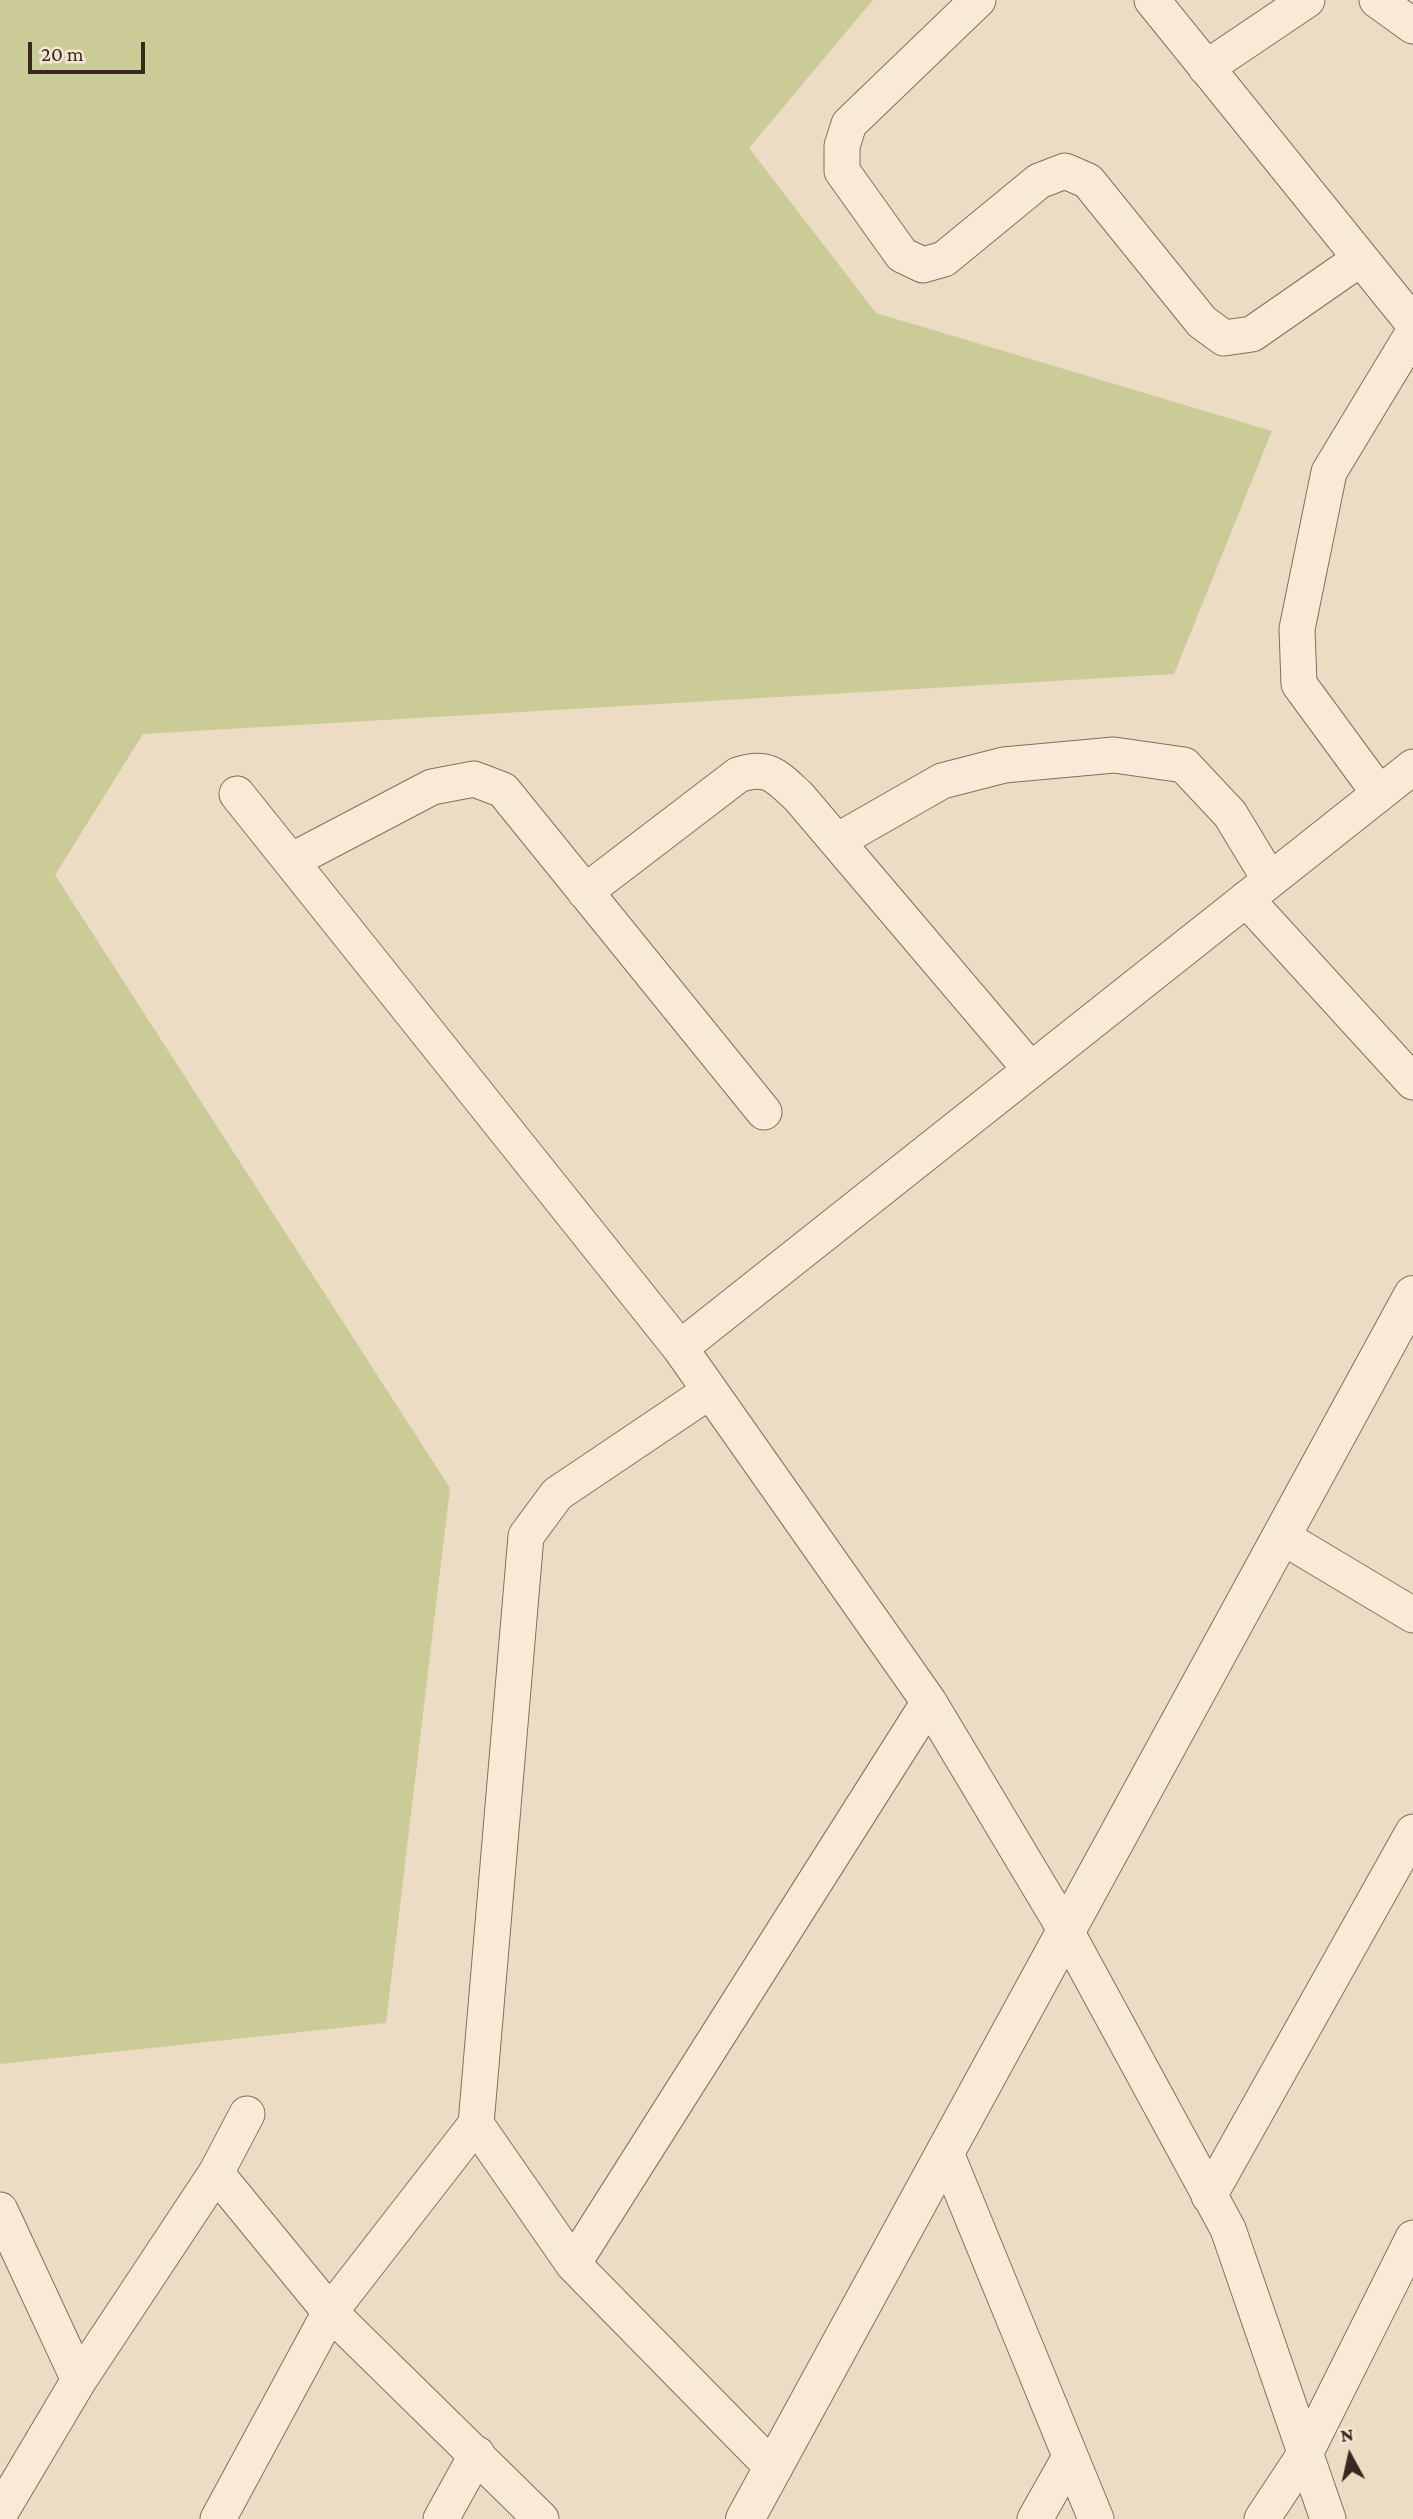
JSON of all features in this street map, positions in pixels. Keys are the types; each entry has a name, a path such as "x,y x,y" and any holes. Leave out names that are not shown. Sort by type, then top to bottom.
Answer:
{"street":[{"path":"978,0 849,124 842,146 842,171 902,255 923,265 944,259 1038,181 1065,171 1088,181 1202,322 1224,338 1252,334 1360,259"},
{"path":"1152,0 1413,323"},
{"path":"1206,68 1307,0"},
{"path":"1377,0 1413,26"},
{"path":"1379,793 1299,684 1297,629 1329,472 1413,333"},
{"path":"837,841 942,781 1004,765 1114,755 1184,765 1230,814 1258,890 1413,1082"},
{"path":"680,1348 1413,767"},
{"path":"585,892 738,775 752,770 771,772 799,797 1031,1070"},
{"path":"291,861 432,787 474,779 503,790 764,1112"},
{"path":"237,794 680,1348 929,1702 1066,1931 1228,2229 1328,2519"},
{"path":"745,2519 1413,1295"},
{"path":"218,2519 330,2312 476,2124 526,1536 557,1494 710,1391"},
{"path":"1281,1536 1413,1615"},
{"path":"573,2264 929,1702"},
{"path":"1209,2196 1413,1832"},
{"path":"0,2513 79,2380 216,2173 247,2114"},
{"path":"476,2124 573,2264 774,2469"},
{"path":"946,2154 1096,2519"},
{"path":"216,2173 330,2312 541,2519"},
{"path":"0,2210 79,2380"},
{"path":"1262,2519 1305,2454 1413,2238"},
{"path":"441,2519 477,2454"},
{"path":"1035,2519 1070,2457"}],"green space":[{"path":"0,0 873,0 749,148 876,313 1272,431 1174,674 143,734 55,875 450,1488 386,2023 0,2064"}]}
